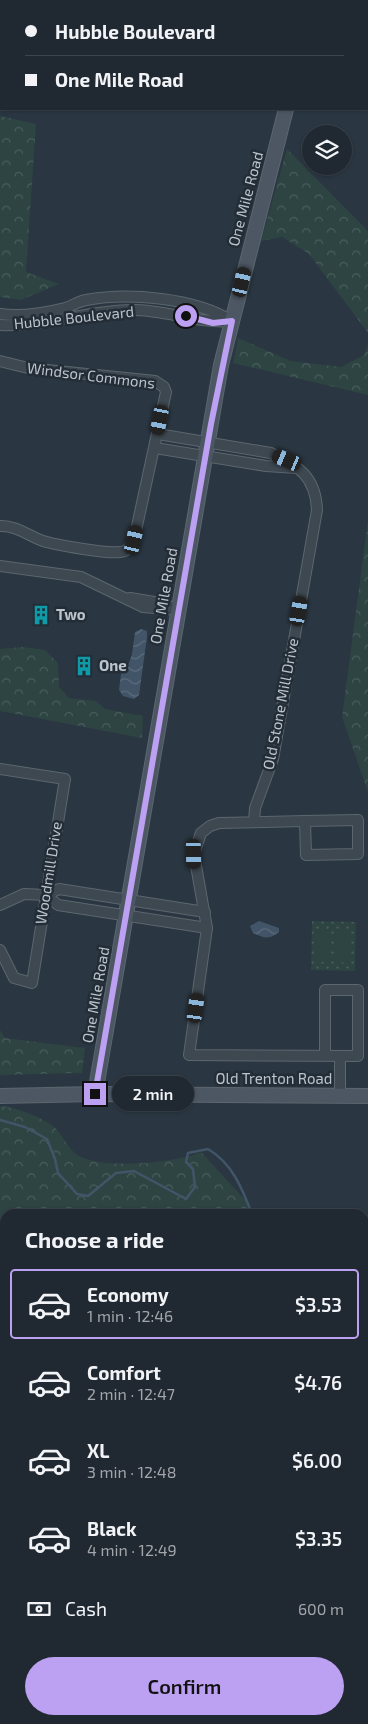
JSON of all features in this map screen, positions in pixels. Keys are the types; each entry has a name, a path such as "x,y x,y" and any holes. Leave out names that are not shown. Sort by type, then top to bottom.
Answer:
{"street":[{"name":"One Mile Road","path":"95,1094 206,449 232,321 286,110"},
{"name":"Hubble Boulevard","path":"0,314 38,313 66,308 83,300 112,296 168,301 216,312 232,321"},
{"name":"Hubble Boulevard","path":"0,325 45,323 113,311 132,310 160,311 213,323 232,321"},
{"name":"Windsor Commons","path":"0,362 28,368 155,381 162,384 166,392 134,540 130,547 120,552 44,541 24,531 0,526"},
{"path":"158,434 206,449"},
{"path":"155,448 206,449"},
{"name":"Old Stone Mill Drive","path":"206,449 271,453 287,460 309,478 315,488 317,510 274,760 255,808 254,822"},
{"path":"0,566 82,577 124,597 160,602 178,610"},
{"name":"Woodmill Drive","path":"0,769 65,779 32,983 14,978 0,950"},
{"path":"305,821 306,855 358,854 358,820 305,821 254,822 219,823 210,826 197,840 194,848 194,864 207,928 189,1055 325,1056 358,1056 358,990 325,990 325,1056"},
{"path":"0,905 24,894 46,895 59,890 129,899 205,912"},
{"path":"46,895 58,905 207,928"},
{"path":"340,1056 340,1096"},
{"name":"Old Trenton Road","path":"2,1096 95,1094 368,1096"}],"green space":[{"path":"0,116 36,124 26,272 59,284 21,300 0,297"},
{"path":"287,149 302,164 302,175 313,175 368,231 368,333 309,254 282,237 261,241"},
{"path":"238,338 291,361 341,367 364,355 368,344 368,395 233,363"},
{"path":"368,520 368,792 342,717"},
{"path":"23,647 45,650 58,663 59,687 69,698 96,701 105,709 143,716 142,738 0,711 0,649"},
{"path":"312,921 356,922 355,971 311,970"},
{"path":"316,929 331,930 331,962 316,962"},
{"path":"336,930 351,930 351,963 336,962"},
{"path":"0,1030 5,1038 85,1048 82,1073 0,1075"},
{"path":"0,1106 20,1110 48,1123 57,1129 77,1155 93,1161 124,1164 158,1162 201,1152 247,1202 249,1209 0,1209"}],"water":[{"path":"141,629 147,631 147,637 139,695 134,699 123,696 119,690 121,674 129,663 132,654 135,632"},
{"path":"259,921 279,928 279,932 266,937 253,933 250,926"}],"waterway":[{"path":"0,1120 25,1127 47,1139 58,1173 77,1194 88,1196 116,1173 134,1171 186,1199 195,1187 193,1169 186,1162 188,1153 208,1149 224,1161 230,1169 250,1209"}],"place":[{"name":"Two","path":"41,615"},
{"name":"One","path":"84,666"}],"route":[{"path":"95,1094 221,365 232,321 213,323 186,316"}]}
